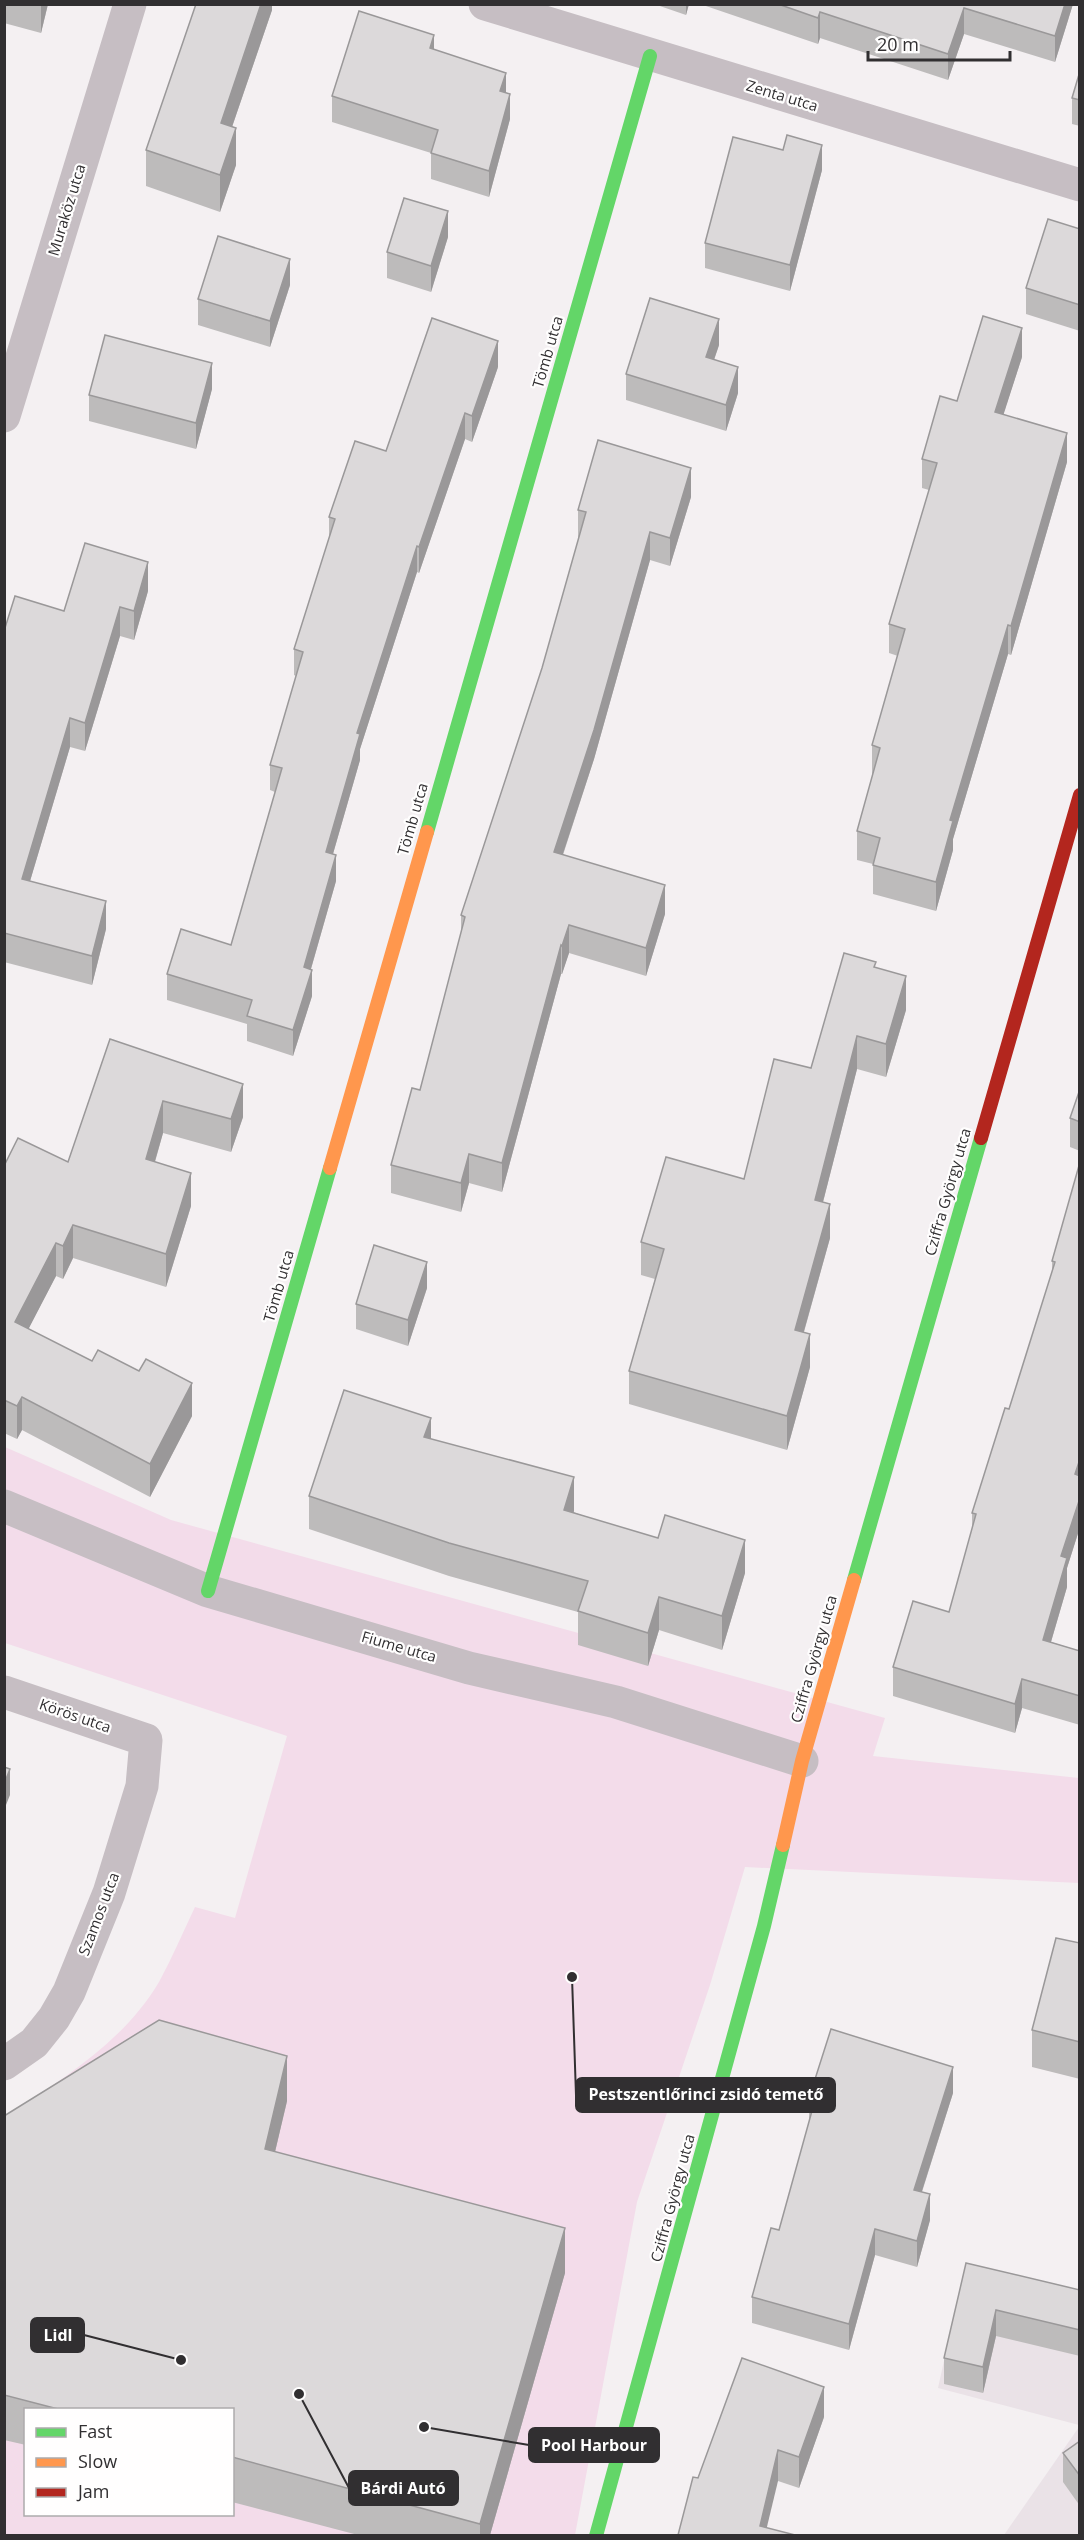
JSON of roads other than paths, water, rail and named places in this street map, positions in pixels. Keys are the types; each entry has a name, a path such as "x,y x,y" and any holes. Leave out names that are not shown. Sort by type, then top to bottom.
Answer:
{"street":[{"name":"Muraköz utca","path":"4,416 130,4"},
{"name":"Zenta utca","path":"484,4 1080,185"},
{"name":"Tömb utca","path":"208,1591 650,56"},
{"name":"Cziffra György utca","path":"596,2535 764,1926 802,1761 1080,795"},
{"name":"Fiume utca","path":"4,1506 208,1591 469,1668 616,1702 802,1761"},
{"name":"Körös utca","path":"4,1692 146,1740"},
{"name":"Szamos utca","path":"4,2064 34,2043 54,2018 69,1992 109,1893 142,1786 146,1740"}],"place":[{"name":"Pestszentlőrinci zsidó temető","path":"572,1977"},
{"name":"Lidl","path":"181,2360"},
{"name":"Bárdi Autó","path":"299,2394"},
{"name":"Pool Harbour","path":"424,2427"}]}
